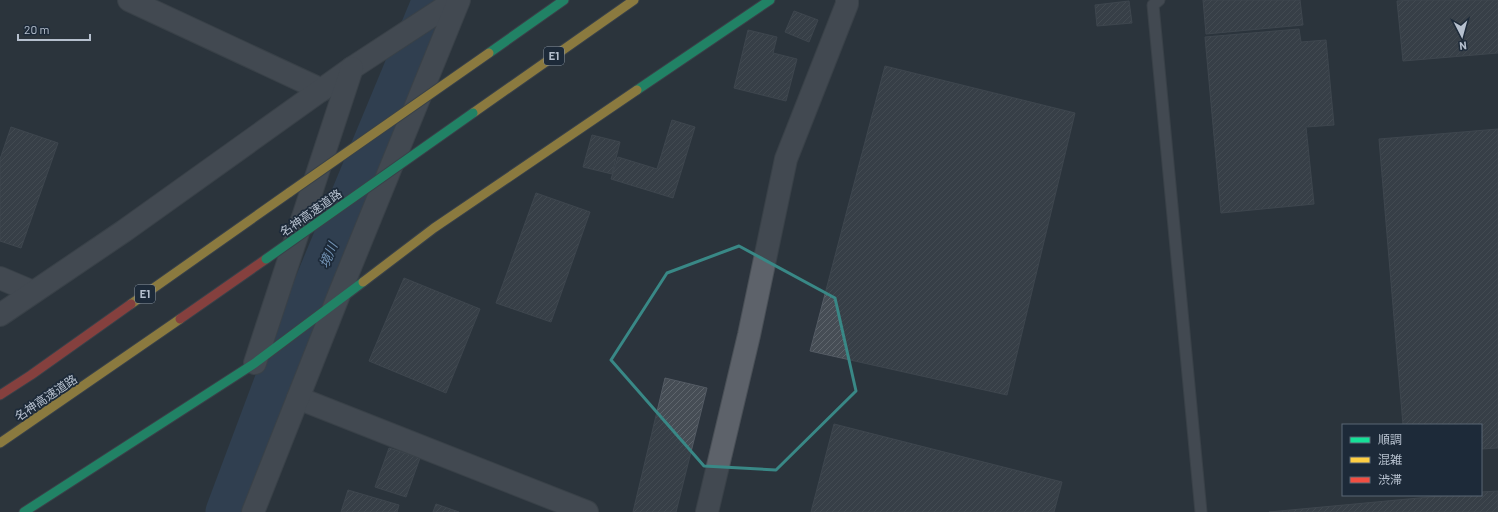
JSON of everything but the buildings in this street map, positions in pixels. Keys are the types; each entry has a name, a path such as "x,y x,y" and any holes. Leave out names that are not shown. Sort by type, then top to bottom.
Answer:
{"main road":[{"name":"E1","path":"0,395 31,375 564,0"},
{"name":"名神高速道路","path":"0,443 70,396 634,0"},
{"path":"24,512 255,363 434,228 770,0"}],"street":[{"path":"130,0 322,90"},
{"path":"0,315 124,230 358,65 458,0"},
{"path":"254,512 336,302 458,0"},
{"path":"707,512 749,335 786,159 847,0"},
{"path":"255,363 358,65"},
{"path":"0,278 33,292"},
{"path":"298,398 587,512"}],"lane":[{"path":"1159,0 1153,5 1201,512"}],"highlighted area":[{"path":"739,246 835,298 856,391 776,470 704,466 611,360 667,273"}],"waterway":[{"name":"境川","path":"227,512 281,368 434,0"}],"traffic: fast":[{"path":"489,53 564,0"},
{"path":"637,90 770,0"},
{"path":"266,259 473,113"},
{"path":"24,512 255,363 363,282"}],"traffic: slow":[{"path":"473,113 634,0"},
{"path":"290,192 489,53"},
{"path":"363,282 434,228 637,90"},
{"path":"131,304 290,192"},
{"path":"0,443 180,319"}],"traffic: jam":[{"path":"180,319 266,259"},
{"path":"0,395 31,375 131,304"}]}
